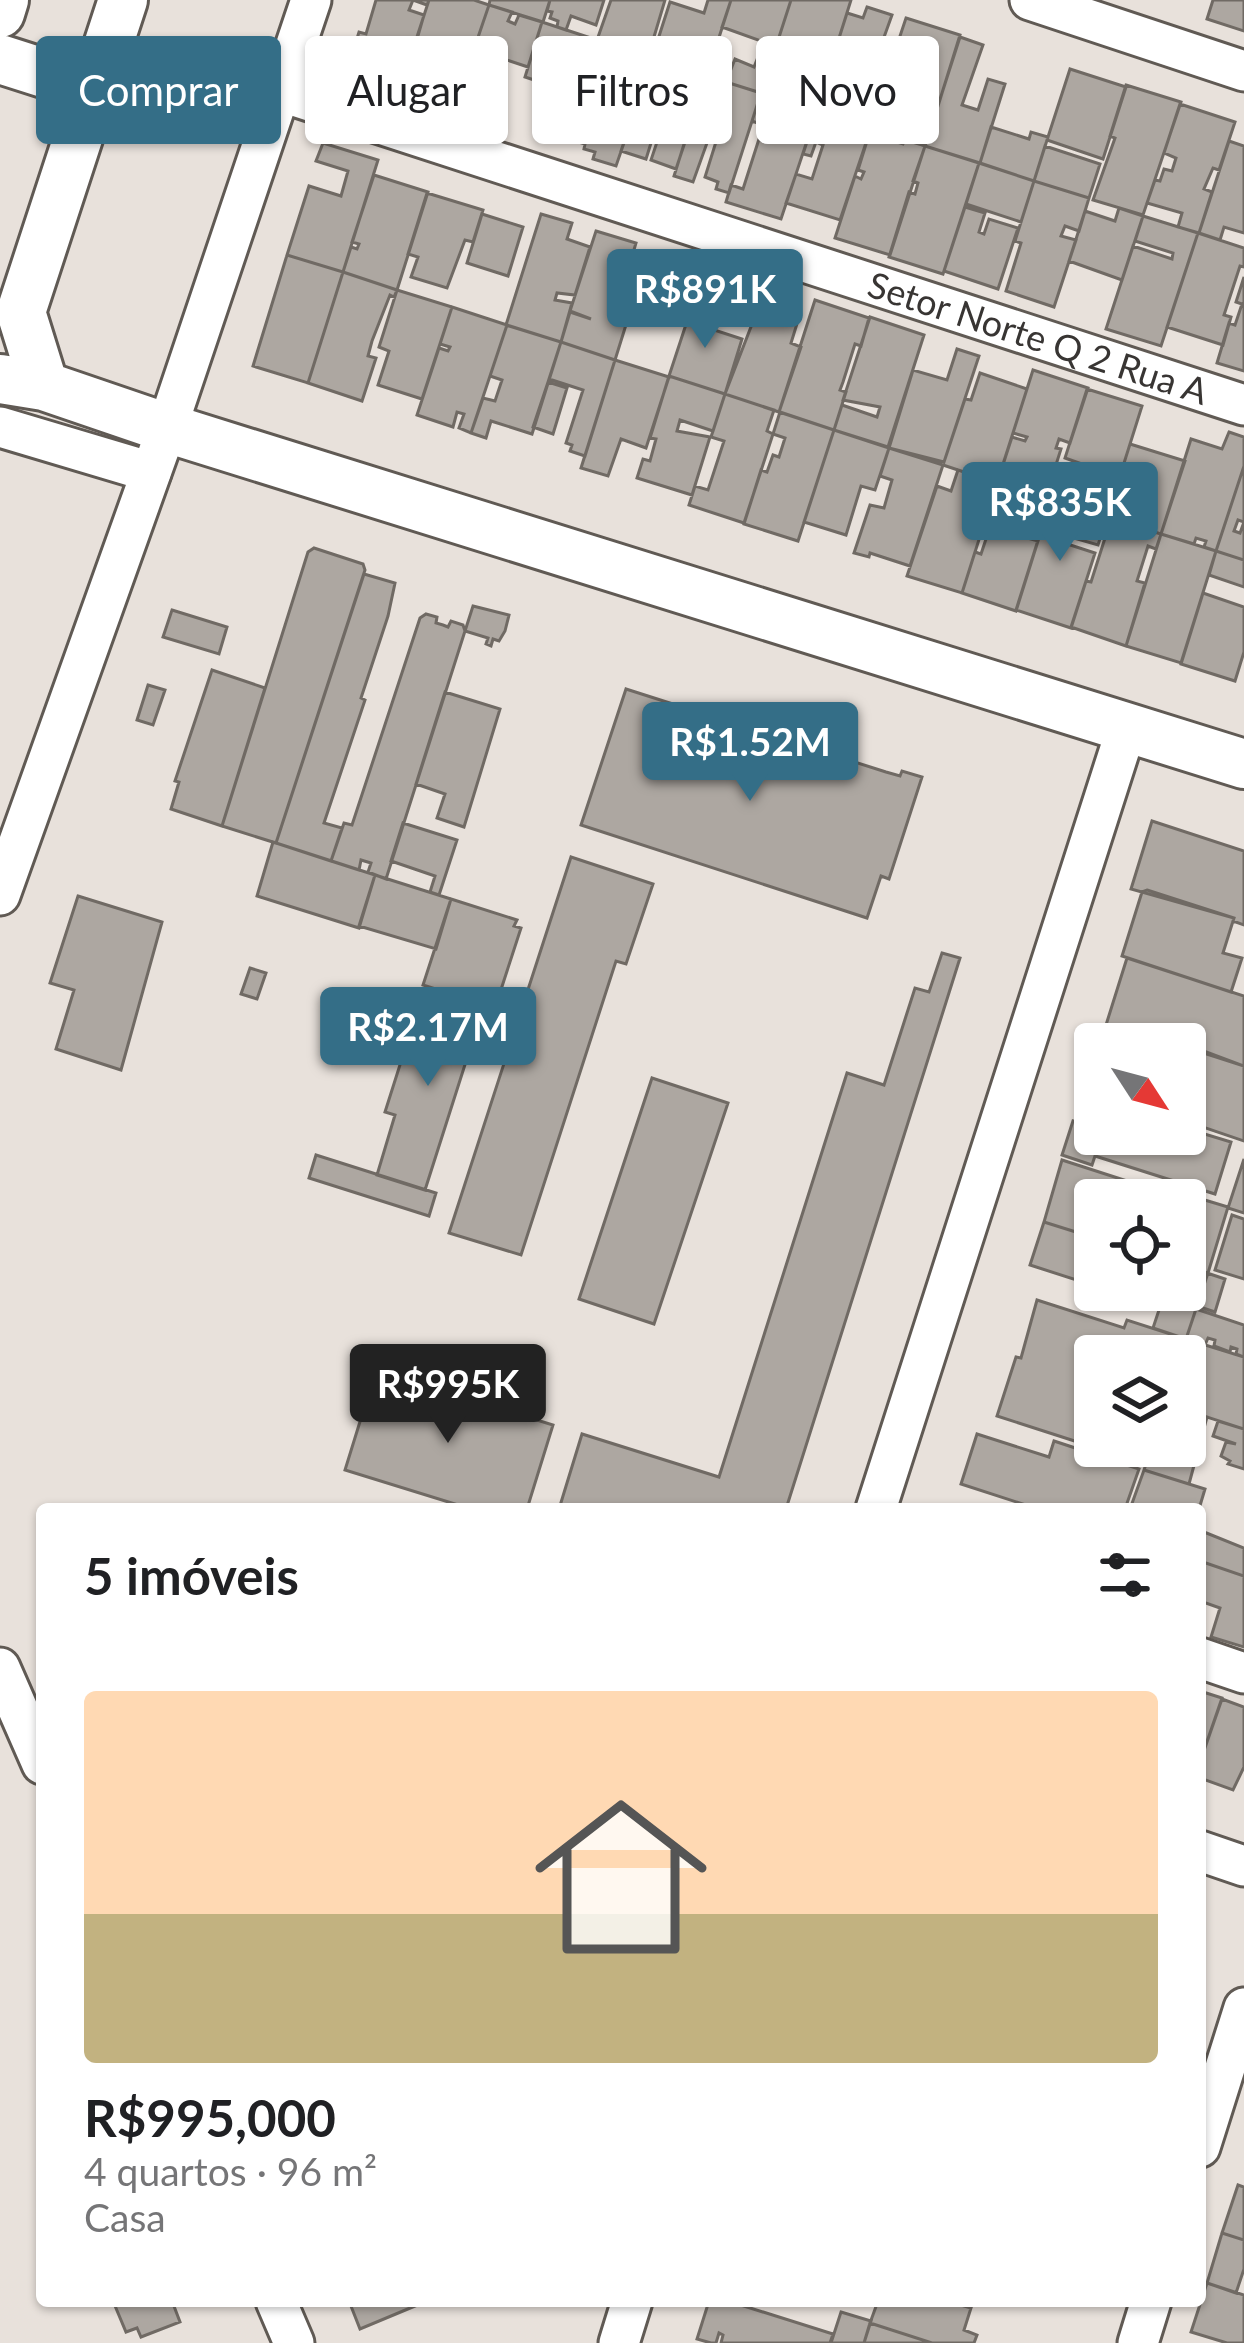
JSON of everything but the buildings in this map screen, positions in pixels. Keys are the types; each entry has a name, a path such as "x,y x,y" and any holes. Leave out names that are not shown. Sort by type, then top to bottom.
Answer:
{"street":[{"path":"0,13 4,0"},
{"path":"111,36 123,0"},
{"path":"0,895 159,450 311,0"},
{"path":"1030,0 1244,71"},
{"path":"0,59 36,70"},
{"name":"Setor Norte Q 2 Rua A","path":"282,92 1244,405"},
{"path":"74,144 11,321 22,382 159,450"},
{"path":"0,428 159,450 1244,764"},
{"path":"878,1503 1126,727"},
{"path":"1206,1660 1244,1673"},
{"path":"0,1668 36,1750"},
{"path":"1206,1853 1244,1866"},
{"path":"1206,2128 1244,2008"},
{"path":"279,2307 294,2343"},
{"path":"619,2343 630,2307"},
{"path":"1138,2343 1149,2307"}]}
